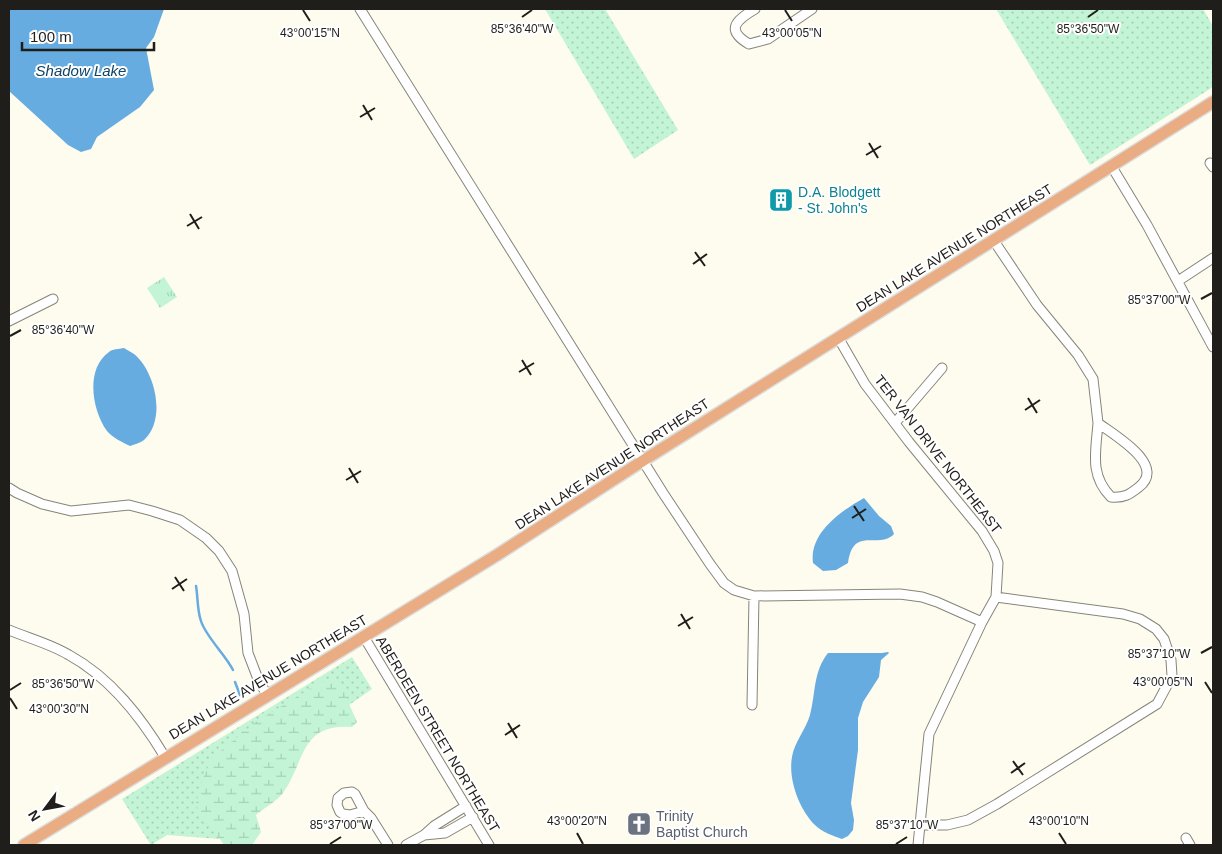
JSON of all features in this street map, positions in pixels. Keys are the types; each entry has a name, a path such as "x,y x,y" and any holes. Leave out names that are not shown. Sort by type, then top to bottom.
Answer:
{"main road":[{"name":"DEAN LAKE AVENUE NORTHEAST","path":"24,845 504,550 1213,102"}],"street":[{"path":"360,9 644,460 724,582 734,590 754,596 900,594 915,596 937,602 982,622"},
{"path":"754,9 735,25 740,39 749,44 768,38 812,9"},
{"path":"1112,167 1178,281 1213,347"},
{"path":"994,241 1037,305 1078,356 1093,379 1098,423 1096,473 1102,488 1111,497 1122,498 1140,486 1146,479 1148,471 1145,462 1138,454 1098,423"},
{"path":"1178,281 1213,258"},
{"path":"9,320 53,299"},
{"name":"TER VAN DRIVE NORTHEAST","path":"839,338 865,384 982,531 994,551 998,563 996,597 982,622 929,734 918,845"},
{"path":"895,423 942,368"},
{"path":"9,488 42,504 71,511 129,505 180,520 206,538 219,551 232,571 244,614 248,653 258,680 267,695"},
{"path":"752,704 754,596"},
{"path":"920,825 947,826 968,820 997,804 1157,704 1172,676 1171,660 1164,639 1156,629 1140,619 1123,614 996,597"},
{"path":"9,630 68,654 92,670 122,696 145,724 165,757"},
{"name":"ABERDEEN STREET NORTHEAST","path":"364,637 489,845"},
{"path":"424,836 434,826 466,806"},
{"path":"364,811 371,818 388,845"},
{"path":"406,845 424,836 445,833 473,817"}],"green space":[{"path":"545,9 605,9 678,130 634,159"},
{"path":"996,9 1203,9 1213,26 1213,87 1090,165"},
{"path":"164,277 177,297 160,308 147,288"},
{"path":"352,657 372,689 275,757 247,841 167,835 151,845 122,799"},
{"path":"333,680 343,690 357,722 352,727 335,727 313,737 283,793 256,815 261,832 252,845 224,845 214,830 201,819 196,803 203,778 212,758 257,721 323,681"}],"water":[{"name":"Shadow Lake","path":"9,9 164,9 154,37 146,48 154,90 140,107 97,137 91,149 81,152 68,145 9,91"},
{"path":"124,348 134,354 148,372 156,396 155,420 151,431 144,440 130,446 107,431 98,412 93,390 96,369 101,359 110,351"},
{"path":"864,498 879,516 891,526 894,534 881,540 861,541 851,551 848,563 836,570 823,571 813,563 813,552 821,533 837,516"},
{"path":"888,652 881,660 879,677 863,702 858,718 858,750 851,803 854,820 853,830 842,839 828,834 818,827 804,811 793,784 791,766 793,752 810,715 817,675 828,653"}],"waterway":[{"path":"196,586 203,627 233,670"},
{"path":"235,682 240,695"}],"place":[{"name":"D.A. Blodgett - St. John's","path":"781,200"},
{"name":"Trinity Baptist Church","path":"639,824"}]}
